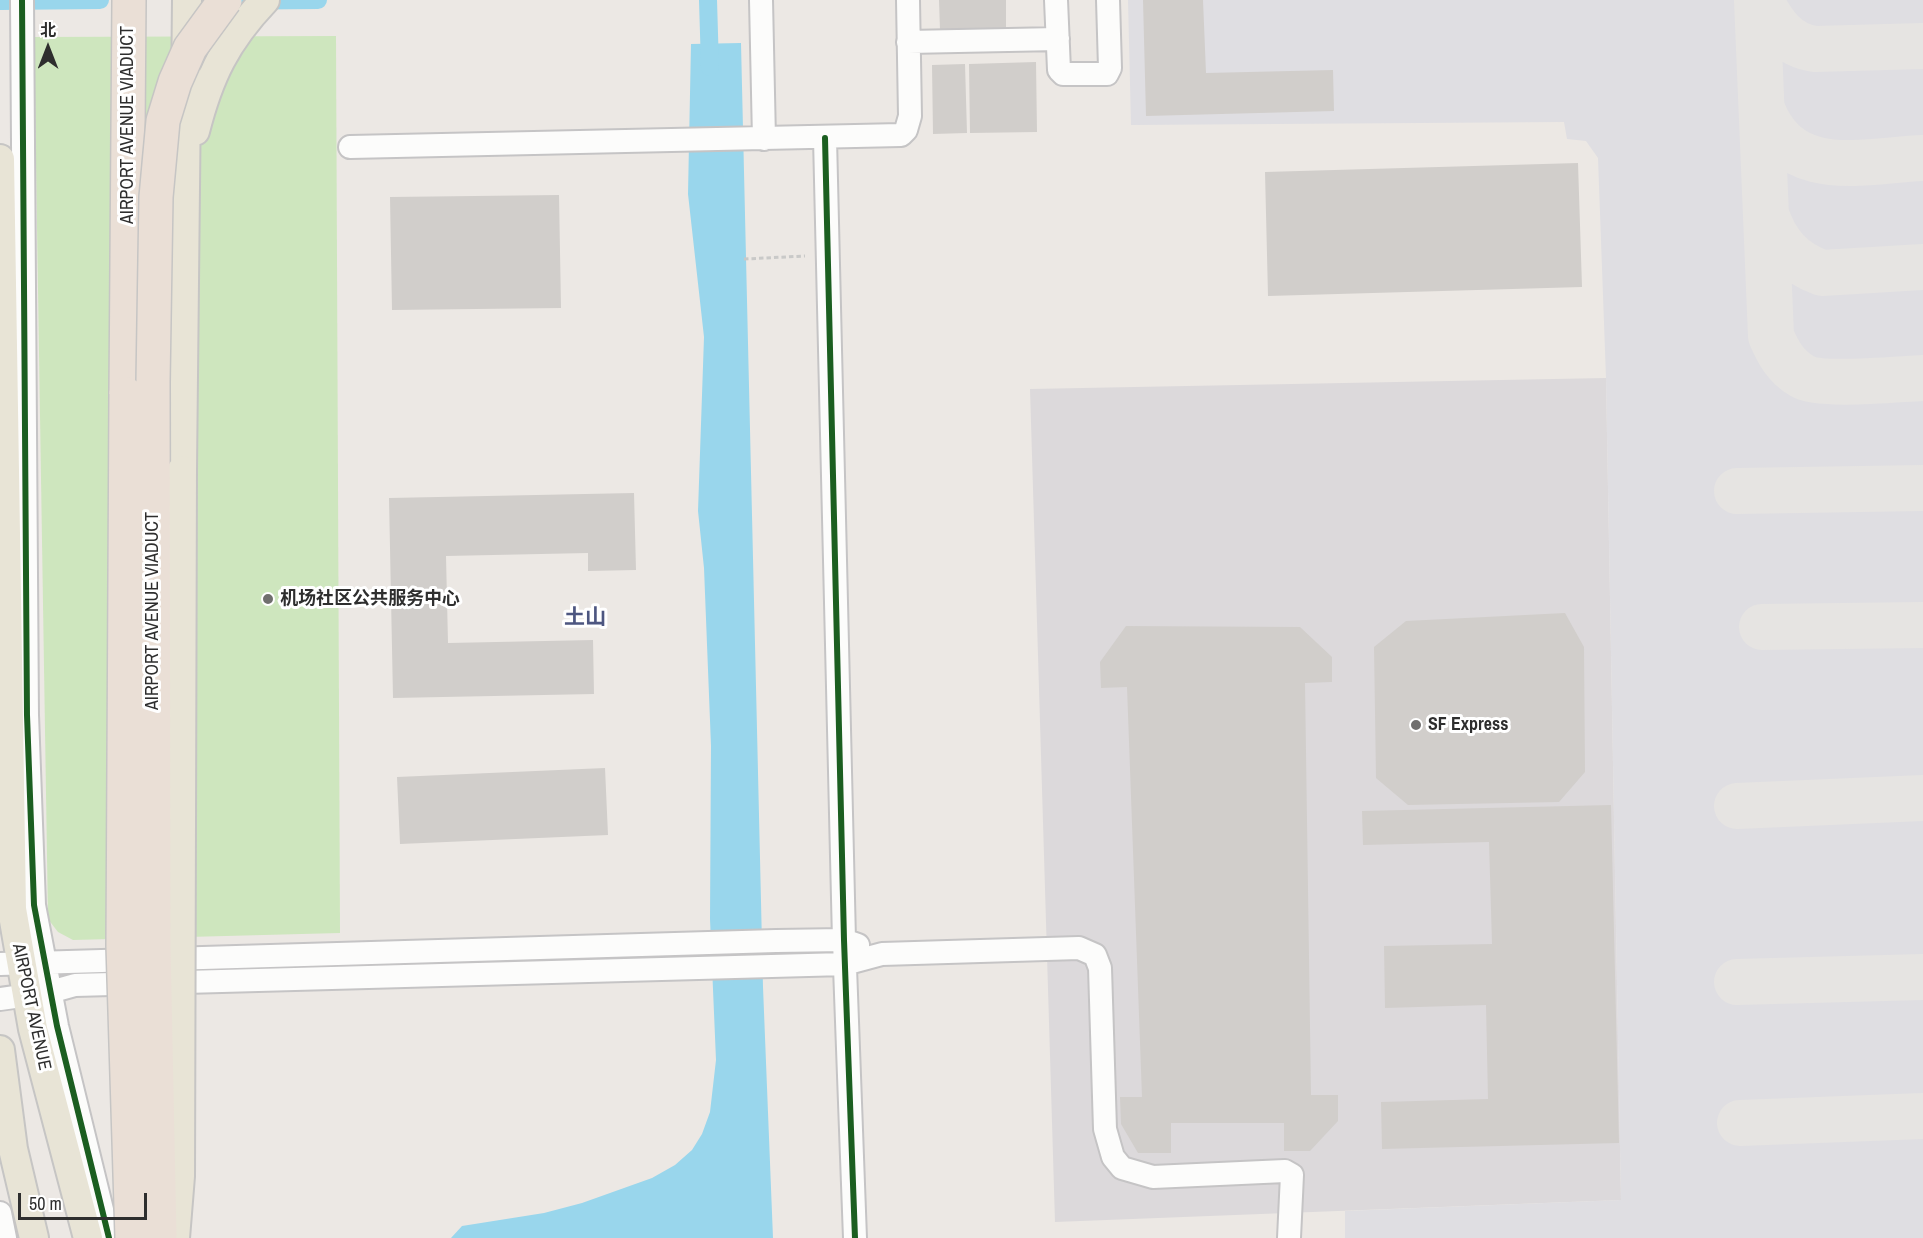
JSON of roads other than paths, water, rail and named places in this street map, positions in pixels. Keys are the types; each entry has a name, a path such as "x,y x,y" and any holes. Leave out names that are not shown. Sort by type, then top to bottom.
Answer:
{"highway":[{"path":"111,0 111,28 129,131"},
{"name":"AIRPORT AVENUE VIADUCT","path":"129,0 123,945 132,1238"},
{"name":"AIRPORT AVENUE VIADUCT","path":"160,1238 154,934 153,382 156,197 164,121 175,82 190,48 232,14"}],"main road":[{"path":"175,1238 180,1176 182,470 188,0"},
{"path":"186,168 201,109 232,14 265,0"},
{"name":"AIRPORT AVENUE","path":"0,159 12,909 25,996 88,1238"},
{"path":"0,1050 14,1149 34,1238"}],"street":[{"path":"757,139 761,0"},
{"path":"350,147 892,136 906,130 910,116 908,0"},
{"path":"1056,0 1059,70 1064,75 1107,74 1110,68 1108,0"},
{"path":"22,9 27,715 34,905 22,964 198,956 844,940 882,954"},
{"path":"908,42 1058,39"},
{"path":"825,138 844,940 855,1238"},
{"path":"109,1238 25,996 75,985 845,964 882,954 1079,948 1089,950 1095,955 1100,968 1105,1129 1113,1157 1122,1168 1153,1177 1285,1171 1292,1175 1289,1238"},
{"path":"0,1213 5,1238"}],"water":[{"path":"741,43 763,987 773,1238 451,1238 462,1226 544,1213 582,1203 652,1178 675,1165 692,1150 702,1134 710,1112 716,1060 710,919 711,746 704,568 698,511 704,337 688,194 691,44"}],"waterway":[{"path":"0,1 100,0"},
{"path":"203,1 318,0"},
{"path":"708,0 710,67"}],"place":[{"name":"机场社区公共服务中心","path":"268,599"},
{"name":"SF Express","path":"1416,725"}],"district":[{"name":"土山","path":"585,618"}]}
